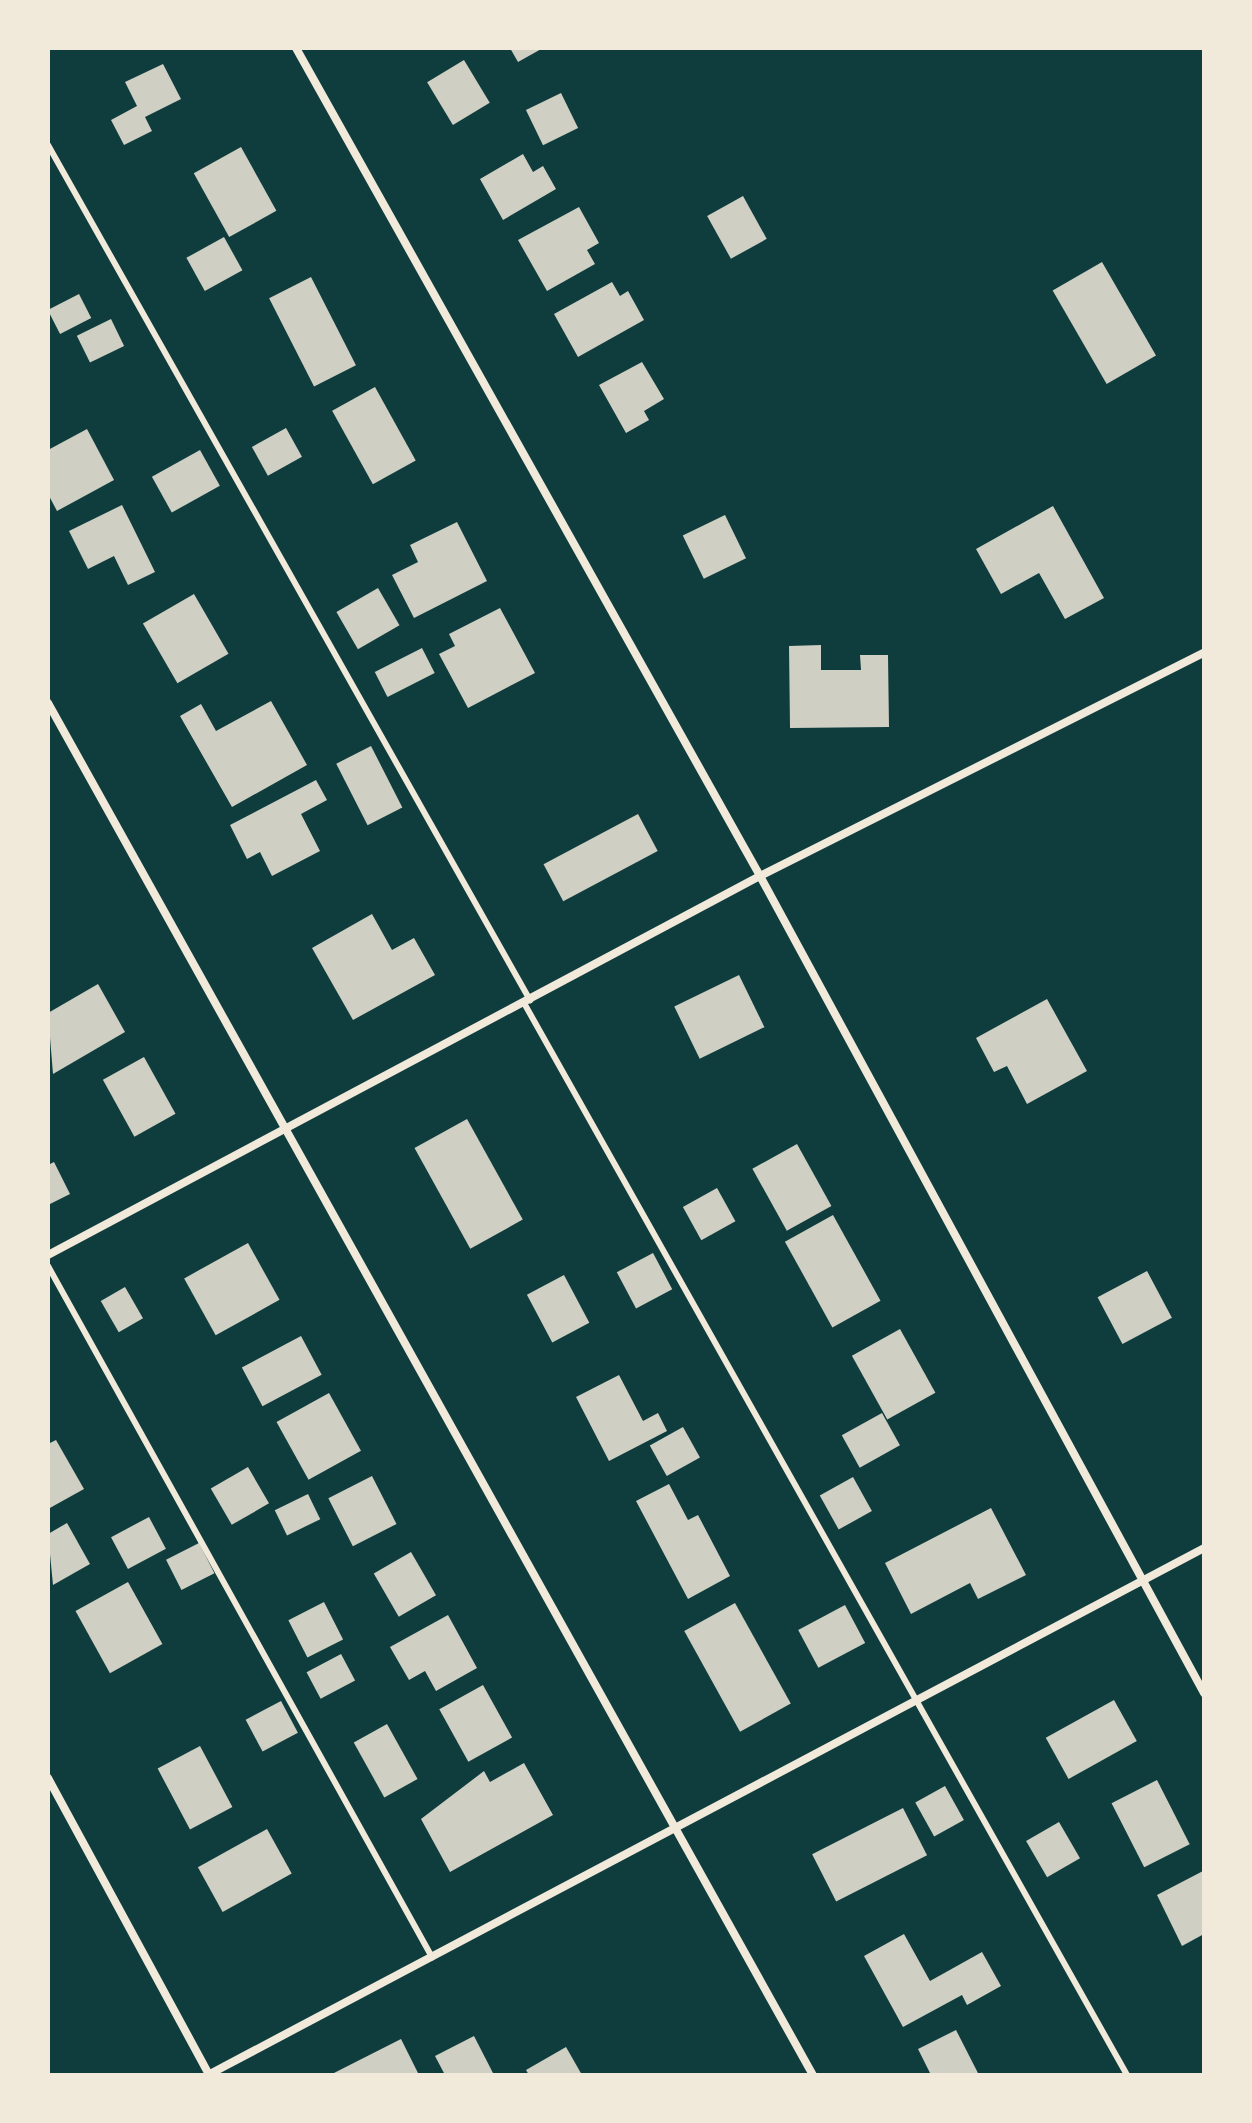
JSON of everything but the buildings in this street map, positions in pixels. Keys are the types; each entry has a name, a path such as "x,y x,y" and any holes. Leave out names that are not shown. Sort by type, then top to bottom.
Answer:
{"street":[{"path":"296,48 760,876 1204,1693"},
{"path":"48,1255 285,1132 760,876 1204,653"},
{"path":"48,703 813,2075"},
{"path":"48,1778 209,2075 1204,1548"}],"lane":[{"path":"48,145 914,1701 1127,2075"},
{"path":"48,1266 432,1957"}]}
